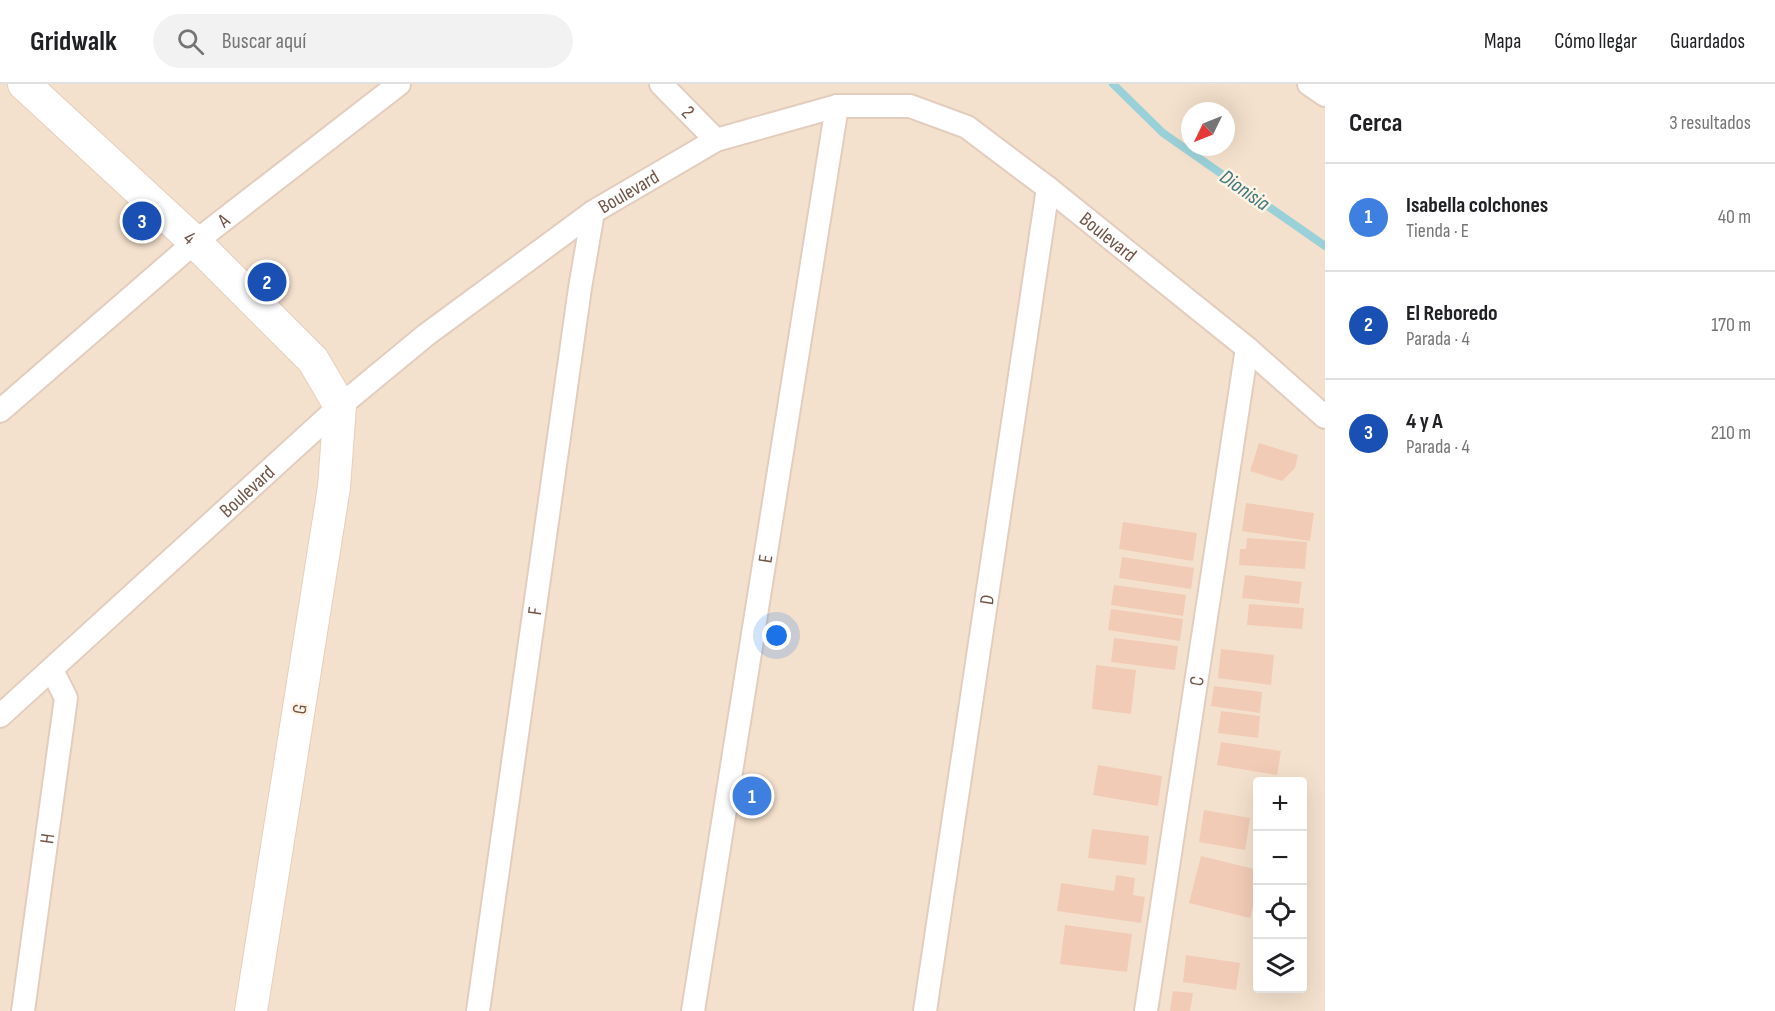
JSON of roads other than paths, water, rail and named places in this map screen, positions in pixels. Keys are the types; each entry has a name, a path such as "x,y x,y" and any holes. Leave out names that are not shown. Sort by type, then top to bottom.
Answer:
{"street":[{"name":"4","path":"24,84 195,242 313,360 340,406"},
{"name":"A","path":"0,411 195,242 399,84"},
{"name":"2","path":"661,84 716,140"},
{"path":"1309,84 1325,95"},
{"name":"Boulevard","path":"0,716 340,406 426,336 593,212 716,140 837,106 910,106 967,127 1048,188 1247,348 1325,417"},
{"name":"E","path":"693,1011 837,106"},
{"name":"D","path":"925,1011 1048,188"},
{"name":"F","path":"478,1011 580,288 593,212"},
{"name":"C","path":"1146,1011 1247,348"},
{"name":"G","path":"251,1011 334,487 340,406"},
{"name":"H","path":"23,1011 66,698 51,670"}],"waterway":[{"name":"Dionisia","path":"1113,84 1163,133 1325,246"}],"place":[{"name":"4 y A","path":"142,221"},
{"name":"El Reboredo","path":"267,282"},
{"name":"Isabella colchones","path":"752,796"}]}
